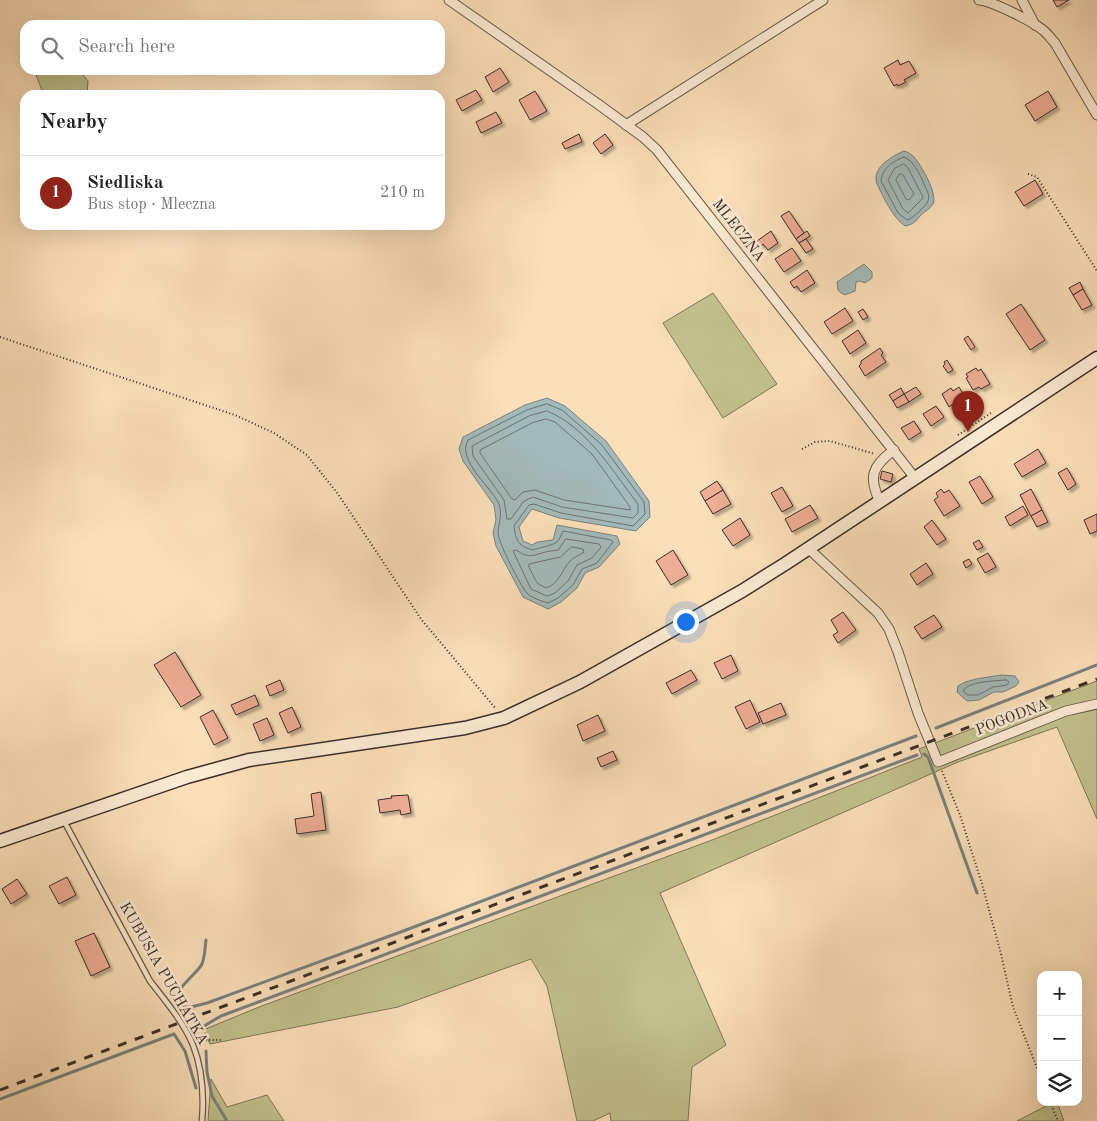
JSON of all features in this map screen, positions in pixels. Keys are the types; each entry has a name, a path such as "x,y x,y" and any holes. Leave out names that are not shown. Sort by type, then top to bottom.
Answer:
{"main road":[{"path":"0,841 187,777 249,760 465,728 504,718 580,682 742,591 809,549 1097,358"}],"street":[{"name":"MLECZNA","path":"449,0 598,104 657,150 915,478"},
{"path":"626,125 824,0"},
{"path":"979,0 997,6 1046,32 1097,115"},
{"path":"1022,0 1035,25"},
{"path":"880,502 872,478 875,468 881,459 894,450"},
{"path":"809,549 878,613 889,629 938,762"},
{"name":"POGODNA","path":"938,762 1057,714 1097,704"}],"lane":[{"name":"KUBUSIA PUCHATKA","path":"63,820 150,981 168,1003 193,1045 204,1102 202,1121"}],"path":[{"path":"1028,174 1037,177 1097,272"},
{"path":"0,338 235,415 274,432 307,455 338,494 421,619 504,718"},
{"path":"802,448 815,442 830,441 877,455"},
{"path":"938,762 960,815 982,884 1013,1007 1037,1068"},
{"path":"193,1045 204,1041 222,1040"},
{"path":"1052,1106 1058,1121"}],"shaded area":[{"path":"36,75 83,75 88,81 87,90 42,90"},
{"path":"713,293 777,384 723,418 663,323"},
{"path":"1097,681 1097,819 1057,727 958,762 660,893 726,1045 692,1067 688,1121 611,1121 610,1113 593,1121 577,1121 547,986 531,959 398,1007 210,1044 203,1030 259,1007 712,840 922,757 919,749"},
{"path":"211,1079 227,1107 267,1095 284,1121 208,1121"},
{"path":"1046,1106 1058,1106 1064,1121 1017,1121"}],"water":[{"path":"904,151 913,156 921,166 931,187 934,199 932,206 916,221 905,226 888,206 876,178 884,163"},
{"path":"864,264 872,272 872,278 865,283 856,282 855,291 845,295 841,293 838,290 837,282"},
{"path":"547,398 565,406 606,441 649,501 650,517 636,531 559,518 532,509 519,527 523,541 532,545 537,542 553,540 557,525 617,536 620,544 599,567 585,573 577,588 561,602 548,609 523,597 496,546 493,533 496,520 494,505 463,461 459,449 463,437 525,405"},
{"path":"1001,675 1015,676 1019,682 1016,686 1003,692 994,692 979,700 967,701 957,692 958,686 965,682"}],"building":[{"path":"1053,0 1069,0 1057,7"},
{"path":"898,60 900,65 909,61 916,73 904,80 906,82 894,86 884,68"},
{"path":"500,68 509,82 493,92 485,77"},
{"path":"476,90 482,100 462,111 456,100"},
{"path":"535,91 547,111 530,120 519,100"},
{"path":"1048,91 1057,107 1035,121 1025,105"},
{"path":"496,112 502,123 481,133 476,122"},
{"path":"579,134 582,142 565,149 562,143"},
{"path":"605,134 613,145 601,154 593,143"},
{"path":"1035,180 1043,194 1024,206 1015,192"},
{"path":"789,211 804,233 796,239 781,216"},
{"path":"771,231 778,243 768,250 757,241"},
{"path":"807,231 810,236 799,243 796,239"},
{"path":"806,239 813,249 806,253 799,243"},
{"path":"792,248 801,261 784,272 775,259"},
{"path":"807,270 815,283 801,292 797,286 794,288 790,282"},
{"path":"1080,282 1083,289 1073,295 1069,288"},
{"path":"1083,289 1092,305 1082,310 1073,295"},
{"path":"1021,304 1045,340 1030,350 1006,314"},
{"path":"845,308 853,321 832,334 824,322"},
{"path":"863,309 868,317 863,320 858,312"},
{"path":"858,330 866,343 850,354 842,341"},
{"path":"968,336 975,347 971,350 964,339"},
{"path":"880,348 883,353 881,355 886,362 865,376 859,366 861,361"},
{"path":"947,360 953,370 948,373 943,366"},
{"path":"976,368 978,371 981,369 990,384 981,389 979,387 973,390 966,378 968,377 966,374"},
{"path":"916,387 921,394 909,402 904,394"},
{"path":"959,387 968,402 956,409 953,404 949,407 942,394 951,388 953,391"},
{"path":"901,388 904,394 893,401 889,395"},
{"path":"904,394 909,402 897,408 893,401"},
{"path":"936,406 944,417 931,426 923,414"},
{"path":"914,421 921,432 909,440 901,428"},
{"path":"1038,449 1046,463 1022,477 1014,464"},
{"path":"1067,468 1076,484 1068,490 1058,473"},
{"path":"882,471 893,474 891,482 880,479"},
{"path":"980,476 993,497 982,504 969,482"},
{"path":"717,481 723,490 705,501 700,492"},
{"path":"782,487 793,506 782,512 771,493"},
{"path":"941,489 944,493 949,490 960,506 944,516 934,500 938,497 936,493"},
{"path":"1031,489 1042,510 1031,516 1020,495"},
{"path":"723,490 731,504 713,514 705,501"},
{"path":"810,505 818,518 792,532 785,519"},
{"path":"1023,506 1028,515 1010,526 1005,517"},
{"path":"1042,510 1048,522 1037,527 1031,516"},
{"path":"1097,514 1097,531 1090,534 1084,520"},
{"path":"740,518 750,535 733,546 722,530"},
{"path":"932,520 946,539 937,545 924,527"},
{"path":"979,540 983,547 977,550 973,543"},
{"path":"673,550 688,575 671,585 656,561"},
{"path":"988,553 996,567 985,573 977,559"},
{"path":"969,559 972,564 966,568 963,562"},
{"path":"926,563 933,574 917,585 910,574"},
{"path":"843,612 856,630 838,643 833,635 838,632 831,620"},
{"path":"934,615 942,627 922,639 914,627"},
{"path":"175,652 201,695 181,707 154,665"},
{"path":"731,655 738,671 722,679 714,663"},
{"path":"691,670 697,680 672,694 666,683"},
{"path":"280,680 284,690 270,696 266,686"},
{"path":"255,695 259,705 236,715 231,705"},
{"path":"750,700 760,722 746,729 735,707"},
{"path":"781,703 786,715 763,724 758,713"},
{"path":"292,707 301,727 288,733 279,713"},
{"path":"213,710 228,738 214,745 200,717"},
{"path":"598,715 605,731 583,741 577,725"},
{"path":"267,718 274,735 260,741 253,724"},
{"path":"613,751 617,760 601,767 597,758"},
{"path":"321,792 326,830 297,834 295,819 314,816 311,794"},
{"path":"408,795 411,813 401,815 400,810 380,813 378,800 392,798 391,796"},
{"path":"67,877 76,895 59,904 49,886"},
{"path":"17,879 27,894 11,904 2,889"},
{"path":"94,933 110,967 91,976 75,941"}],"waterway":[{"path":"936,728 1097,665"},
{"path":"191,1007 207,1003 406,930 916,736"},
{"path":"924,754 928,757 977,893"},
{"path":"199,1029 221,1016 917,755"},
{"path":"192,1009 191,1007 181,1007 178,996 184,984 202,964 206,940"},
{"path":"0,1099 174,1034 185,1051 196,1088"},
{"path":"206,1051 207,1072 212,1096 227,1121"}],"railway":[{"path":"0,1090 1097,679"}],"place":[{"name":"Siedliska","path":"968,432"}]}
